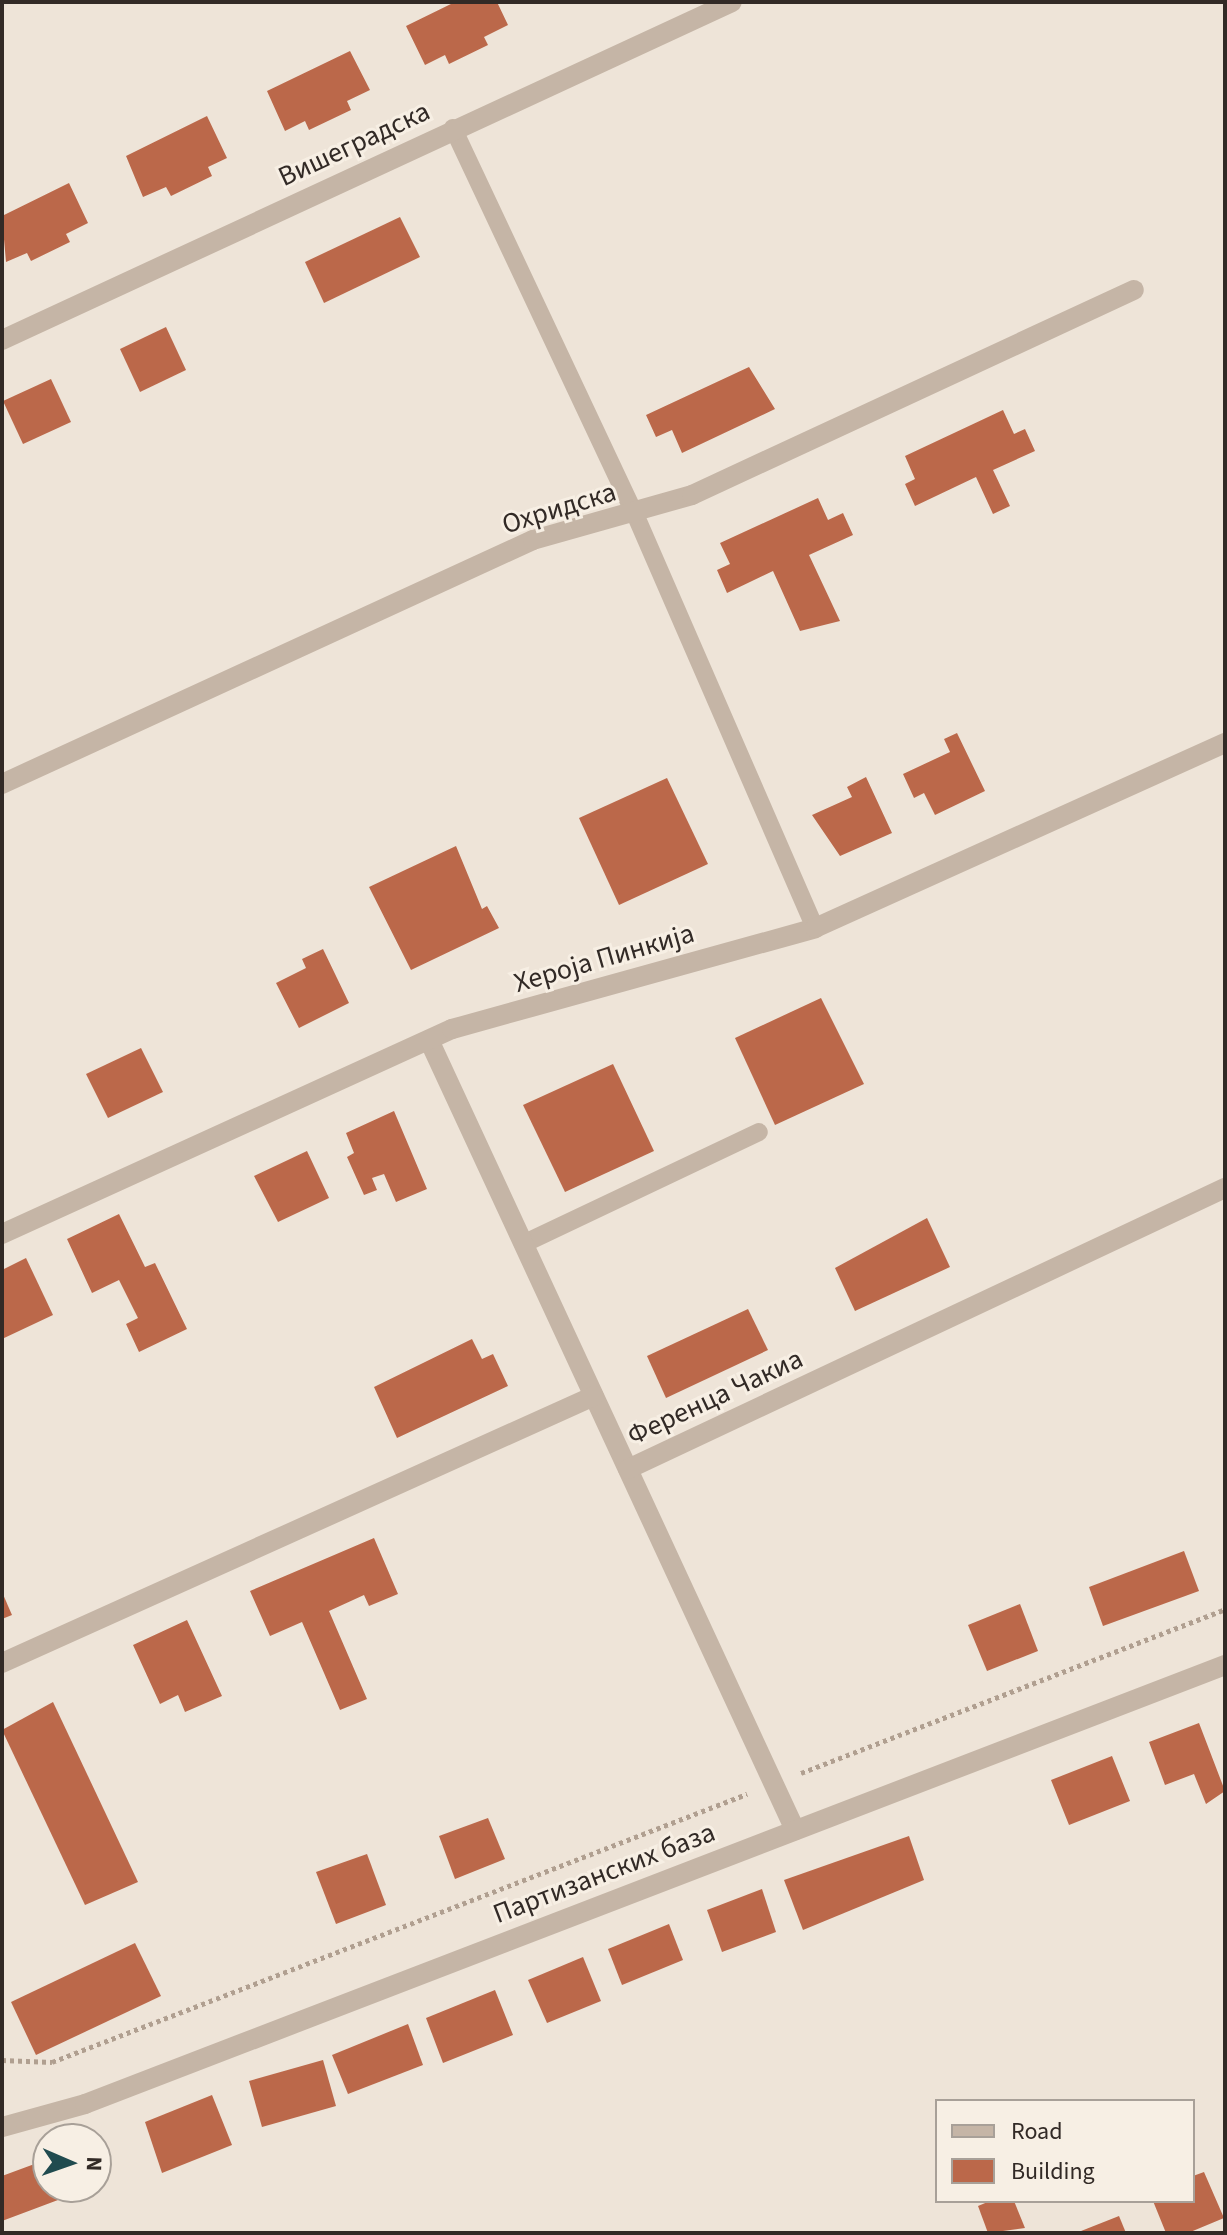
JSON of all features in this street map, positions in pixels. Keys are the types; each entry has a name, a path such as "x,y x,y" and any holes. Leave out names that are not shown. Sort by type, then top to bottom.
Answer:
{"street":[{"name":"Вишеградска","path":"2,340 453,128 732,2"},
{"name":"Охридска","path":"2,784 533,540 635,514 692,495 1134,290"},
{"name":"Хероја Пинкија","path":"2,1234 429,1040 815,928 1225,743"},
{"path":"429,1040 594,1396"},
{"name":"Ференца Чакиа","path":"2,1663 594,1396 628,1469 1225,1188"},
{"path":"628,1469 795,1830"},
{"name":"Партизанских база","path":"2,2127 85,2104 1225,1665"}],"lane":[{"path":"453,128 635,514 815,928"},
{"path":"523,1244 759,1132"}],"path":[{"path":"2,2060 52,2062 1225,1609"}],"building":[{"path":"455,2 497,2 508,25 484,37 488,45 449,64 445,55 425,65 406,26"},
{"path":"350,51 370,90 347,101 351,110 309,130 305,121 285,131 267,91"},
{"path":"207,116 227,158 208,167 212,176 171,196 166,187 143,197 126,156"},
{"path":"69,183 88,223 66,234 70,242 31,261 27,253 6,262 2,216"},
{"path":"400,217 420,257 324,303 305,262"},
{"path":"166,327 186,370 140,392 120,349"},
{"path":"749,367 775,409 682,453 672,430 656,437 646,415"},
{"path":"51,379 71,422 23,444 3,401"},
{"path":"1003,410 1014,434 1025,429 1035,451 993,470 1010,506 993,514 976,477 915,506 905,484 915,479 905,456"},
{"path":"818,498 828,520 843,513 853,535 809,555 840,621 800,631 773,571 727,593 717,570 730,564 720,543"},
{"path":"957,733 985,791 935,815 924,793 914,798 903,774 950,752 944,739"},
{"path":"866,777 892,833 840,856 812,815 852,797 847,787"},
{"path":"667,778 708,864 619,905 579,818"},
{"path":"456,846 482,909 487,906 499,928 411,970 369,887"},
{"path":"323,949 349,1003 299,1028 276,983 306,968 302,959"},
{"path":"821,998 864,1084 775,1125 735,1038"},
{"path":"141,1048 163,1092 108,1118 86,1074"},
{"path":"613,1064 654,1151 565,1192 523,1105"},
{"path":"394,1111 427,1189 396,1202 384,1174 372,1178 377,1190 364,1195 347,1157 354,1153 346,1133"},
{"path":"307,1151 329,1198 278,1222 254,1176"},
{"path":"119,1214 145,1267 155,1263 187,1329 139,1352 126,1324 138,1318 119,1280 92,1293 67,1239"},
{"path":"927,1218 950,1267 855,1311 835,1268"},
{"path":"26,1258 53,1315 2,1339 2,1270"},
{"path":"748,1309 768,1350 666,1398 647,1356"},
{"path":"472,1339 482,1359 493,1354 508,1386 397,1438 374,1387"},
{"path":"374,1538 398,1594 369,1606 364,1595 329,1611 367,1699 340,1710 302,1622 270,1636 250,1591"},
{"path":"1184,1551 1199,1591 1103,1626 1089,1587"},
{"path":"2,1592 12,1615 2,1619"},
{"path":"1020,1604 1038,1651 987,1671 968,1625"},
{"path":"187,1620 222,1696 185,1712 178,1695 160,1704 133,1645"},
{"path":"53,1702 138,1882 85,1905 2,1730"},
{"path":"1199,1723 1225,1791 1206,1804 1194,1774 1165,1785 1149,1742"},
{"path":"1112,1756 1130,1801 1069,1825 1051,1780"},
{"path":"488,1818 505,1859 455,1879 439,1836"},
{"path":"909,1836 924,1880 803,1930 784,1880"},
{"path":"367,1854 386,1905 336,1924 316,1872"},
{"path":"762,1889 776,1932 722,1952 707,1910"},
{"path":"669,1924 683,1960 622,1985 608,1949"},
{"path":"135,1943 161,1996 36,2055 11,2002"},
{"path":"583,1957 601,2001 547,2023 528,1980"},
{"path":"495,1990 513,2035 443,2063 426,2018"},
{"path":"408,2024 423,2065 348,2094 332,2055"},
{"path":"323,2060 336,2106 262,2127 249,2081"},
{"path":"212,2095 232,2145 162,2173 145,2122"},
{"path":"32,2165 32,2203 50,2203 2,2221 2,2176"},
{"path":"1204,2172 1224,2218 1188,2233 1166,2233 1154,2203 1195,2203 1195,2175"},
{"path":"985,2203 1015,2203 1025,2228 988,2233 978,2206"},
{"path":"1119,2216 1126,2233 1076,2233"}]}
